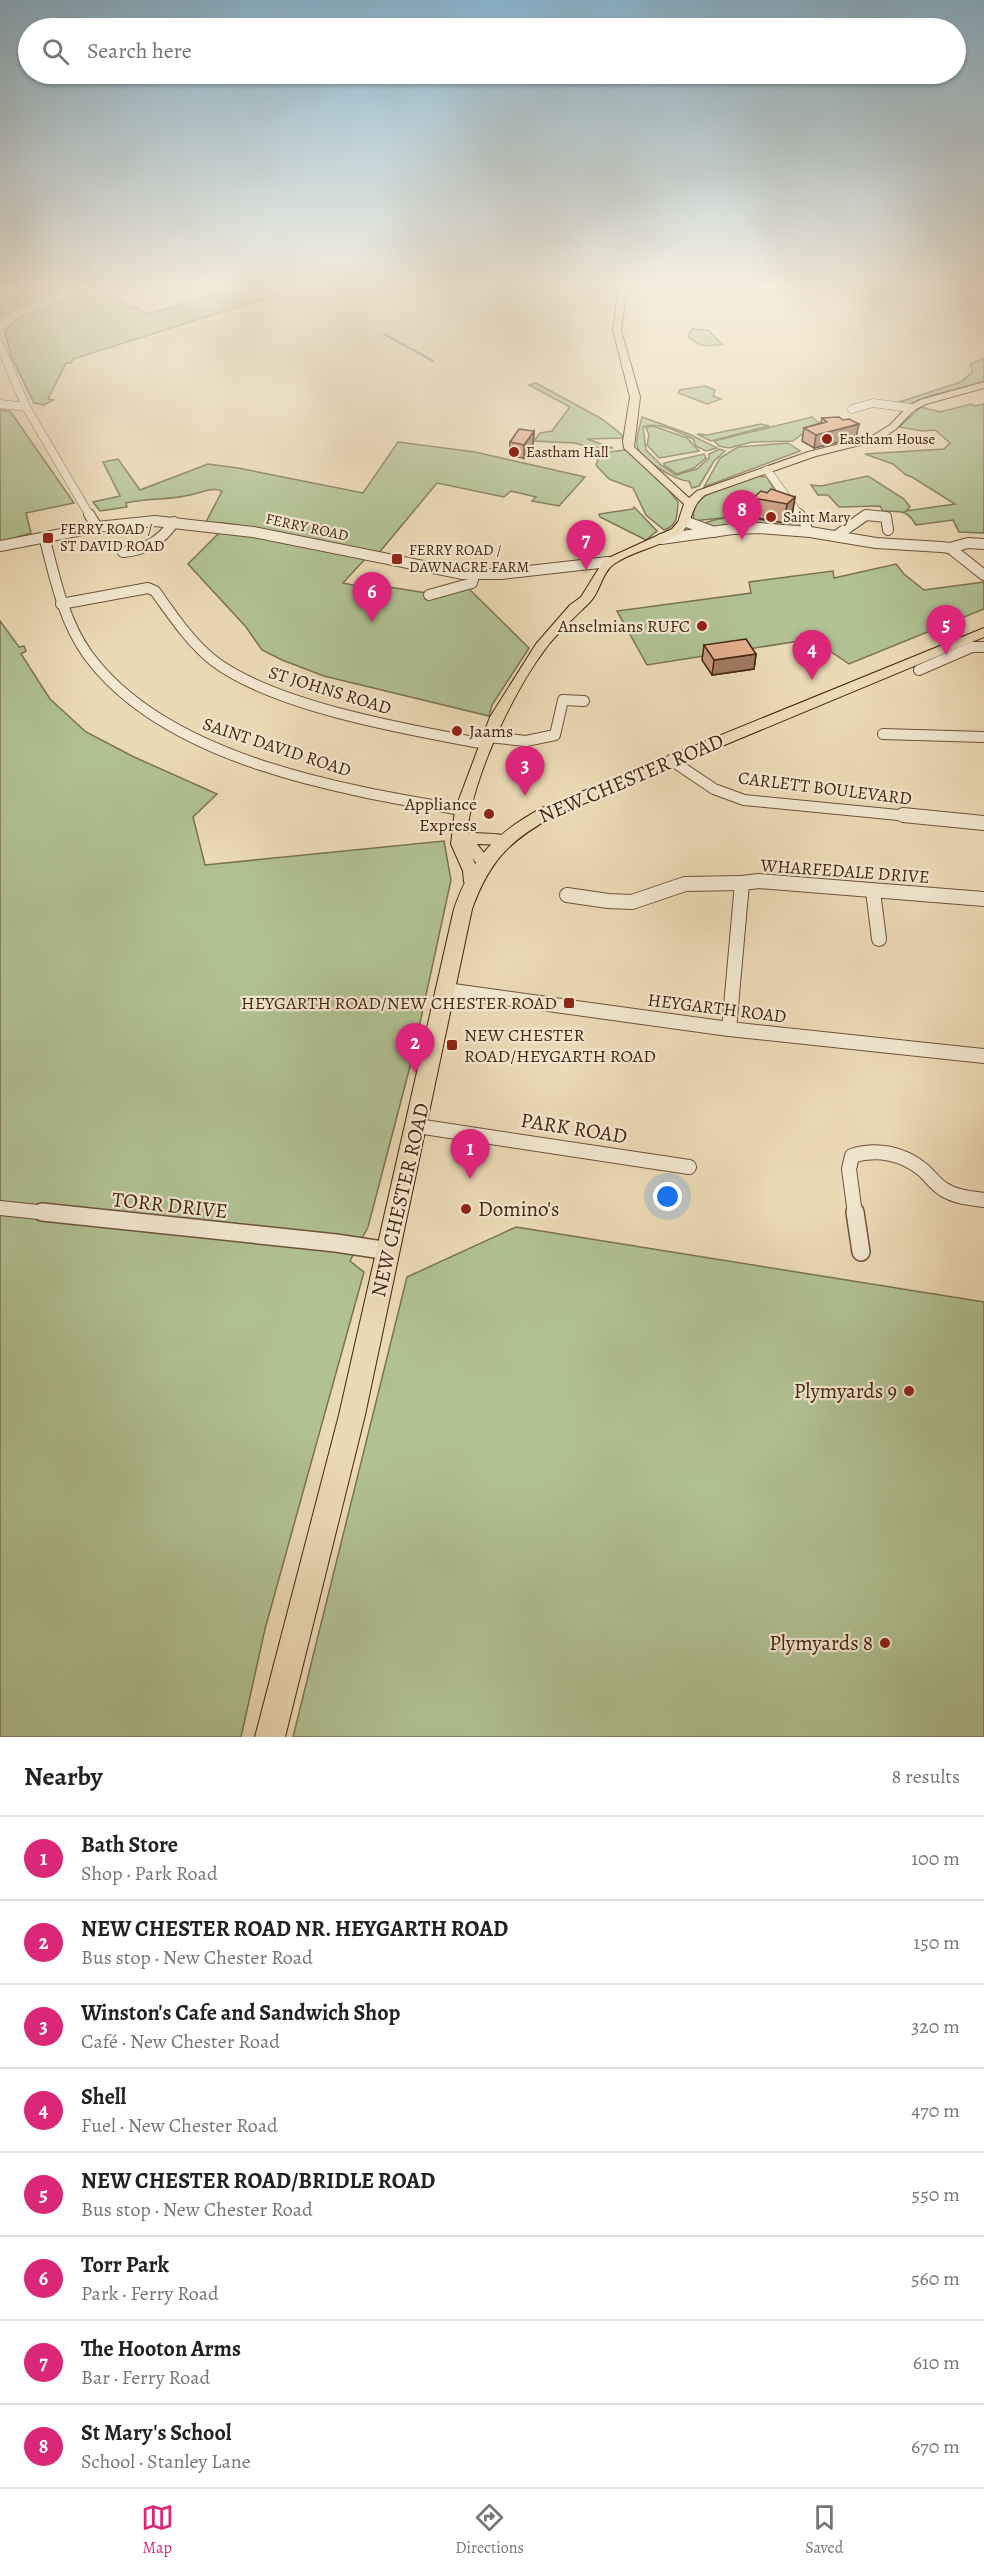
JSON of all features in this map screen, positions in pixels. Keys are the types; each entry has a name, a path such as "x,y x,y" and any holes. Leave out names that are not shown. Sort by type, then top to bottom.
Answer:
{"highway":[{"name":"NEW CHESTER ROAD","path":"270,1737 352,1415 463,909 478,872 519,827 548,812 982,630"}],"main road":[{"path":"627,368 635,397 628,441 629,448 668,483 674,493 689,502"},
{"path":"478,872 471,871 458,844 462,810 486,740 497,717 540,647 563,620 586,599 608,562 676,531 684,521 689,502 701,493 829,449 876,438 893,427 911,408 923,402 984,385"},
{"path":"460,835 479,840 505,840"},
{"path":"460,835 478,872"}],"street":[{"path":"10,368 26,407 97,527"},
{"path":"852,409 868,403 911,408"},
{"path":"0,404 26,407"},
{"path":"767,470 783,496 805,522 807,531"},
{"path":"837,536 848,525 866,515 886,517 888,530"},
{"path":"684,521 714,532"},
{"path":"128,554 154,545 174,522"},
{"name":"FERRY ROAD","path":"0,546 97,527 174,522 253,532 474,575 608,562"},
{"path":"661,539 743,528 807,531 878,543 950,548 968,543 984,544"},
{"name":"SAINT DAVID ROAD","path":"45,540 61,604 88,654 110,681 141,707 190,736 262,763 331,784 405,801 462,810"},
{"path":"950,548 984,575"},
{"path":"429,595 472,583 474,575"},
{"name":"ST JOHNS ROAD","path":"61,604 148,588 155,591 202,651 231,672 253,684 340,713 420,733 486,740"},
{"name":"NEW CHESTER ROAD","path":"919,670 972,647 982,630"},
{"path":"486,740 526,741 555,735 563,699 584,700"},
{"path":"883,734 984,737"},
{"name":"CARLETT BOULEVARD","path":"671,760 714,789 744,800 984,823"},
{"name":"WHARFEDALE DRIVE","path":"729,1029 742,883 759,882 984,899"},
{"path":"567,895 622,903 649,899 668,888 692,883 742,883"},
{"path":"873,891 879,939"},
{"name":"HEYGARTH ROAD","path":"446,990 729,1029 984,1056"},
{"name":"PARK ROAD","path":"417,1126 689,1167"},
{"path":"861,1252 849,1168 852,1156 866,1150 890,1153 920,1167 942,1188 959,1197 984,1200"},
{"name":"TORR DRIVE","path":"0,1208 336,1243 389,1251"}],"green space":[{"path":"17,368 63,368 48,399 53,400 44,405 34,403"},
{"path":"972,368 984,368 984,382 929,396 910,405 899,402 961,382 972,372"},
{"path":"536,383 602,419 623,438 587,439 613,448 592,448 575,443 534,441 540,433 552,431 570,407 529,385"},
{"path":"705,386 715,390 713,396 721,399 707,404 678,393 680,390"},
{"path":"971,404 974,406 984,404 984,533 959,532 953,520 916,525 906,513 883,511 880,506 839,507 828,495 818,495 811,485 821,486 868,476 904,499 910,507 906,511 955,504 906,475 893,464 865,454 944,449 950,443 935,430 923,431 899,427 921,407 940,412"},
{"path":"0,410 10,411 74,503 26,513 31,533 0,542"},
{"path":"642,417 689,434 717,448 706,451 696,446 693,439 662,426 643,427 646,450 661,465 676,475 697,469 709,458 709,454 720,449 725,451 714,461 699,486 692,488 689,481 676,478 659,468 639,450 637,438"},
{"path":"812,417 826,428 801,435 793,441 752,442 729,448 719,446 714,441"},
{"path":"761,424 769,426 711,441 697,434 707,435"},
{"path":"653,426 687,438 699,451 659,458 647,445 649,435 646,428"},
{"path":"398,442 475,452 585,477 559,506 532,501 536,497 511,491 504,497 437,483 378,554 232,524 206,522 222,491 218,490 178,497 133,501 126,503 127,507 100,511 93,502 120,496 103,462 118,459 140,490 208,464 363,493"},
{"path":"788,443 800,451 704,487 720,458 738,447"},
{"path":"630,451 660,479 678,502 676,519 669,528 664,530 646,515 633,488 609,479 596,465 600,453"},
{"path":"704,454 706,458 694,468 677,474 664,465 664,463"},
{"path":"758,476 767,477 779,497 738,516 694,521 694,511 698,502 705,495 726,485"},
{"path":"634,507 657,531 646,540 600,517 599,514 633,509"},
{"path":"793,509 801,523 797,526 711,527 703,524 740,516 754,510 751,517 782,525 786,521 793,524 796,520 790,517"},
{"path":"222,530 365,559 343,583 382,591 389,587 427,593 467,587 529,648 492,705 489,716 324,676 282,660 262,650 246,627 188,564"},
{"path":"896,564 904,574 924,590 984,582 984,609 849,664 812,639 647,665 617,611 751,593 749,582 833,571 834,578"},
{"path":"0,621 19,647 24,646 26,651 21,654 50,699 86,732 134,757 217,794 193,817 205,865 444,841 451,880 413,1055 368,1227 350,1261 364,1272 265,1629 241,1737 0,1737"},
{"path":"516,1227 984,1302 984,1737 293,1737 407,1277"}],"building":[{"path":"839,417 859,424 816,435 804,428 827,422 822,418"},
{"path":"519,429 534,431 524,445 510,442"},
{"path":"771,489 795,497 787,504 753,498 761,491 767,493"},
{"path":"746,639 756,654 714,660 704,645"}],"place":[{"name":"Eastham House","path":"827,439"},
{"name":"Eastham Hall","path":"514,452"},
{"name":"Saint Mary","path":"771,517"},
{"name":"FERRY ROAD / ST DAVID ROAD","path":"48,538"},
{"name":"St Mary's School","path":"742,540"},
{"name":"FERRY ROAD / DAWNACRE FARM","path":"397,559"},
{"name":"The Hooton Arms","path":"586,570"},
{"name":"Torr Park","path":"372,622"},
{"name":"Anselmians RUFC","path":"702,626"},
{"name":"NEW CHESTER ROAD/BRIDLE ROAD","path":"946,655"},
{"name":"Shell","path":"812,680"},
{"name":"Jaams","path":"457,731"},
{"name":"Winston's Cafe and Sandwich Shop","path":"525,796"},
{"name":"Appliance Express","path":"489,814"},
{"name":"HEYGARTH ROAD/NEW CHESTER ROAD","path":"569,1003"},
{"name":"NEW CHESTER ROAD/HEYGARTH ROAD","path":"452,1045"},
{"name":"NEW CHESTER ROAD NR. HEYGARTH ROAD","path":"415,1073"},
{"name":"Bath Store","path":"470,1179"},
{"name":"Domino's","path":"466,1209"},
{"name":"Plymyards 9","path":"909,1391"},
{"name":"Plymyards 8","path":"885,1643"}]}
